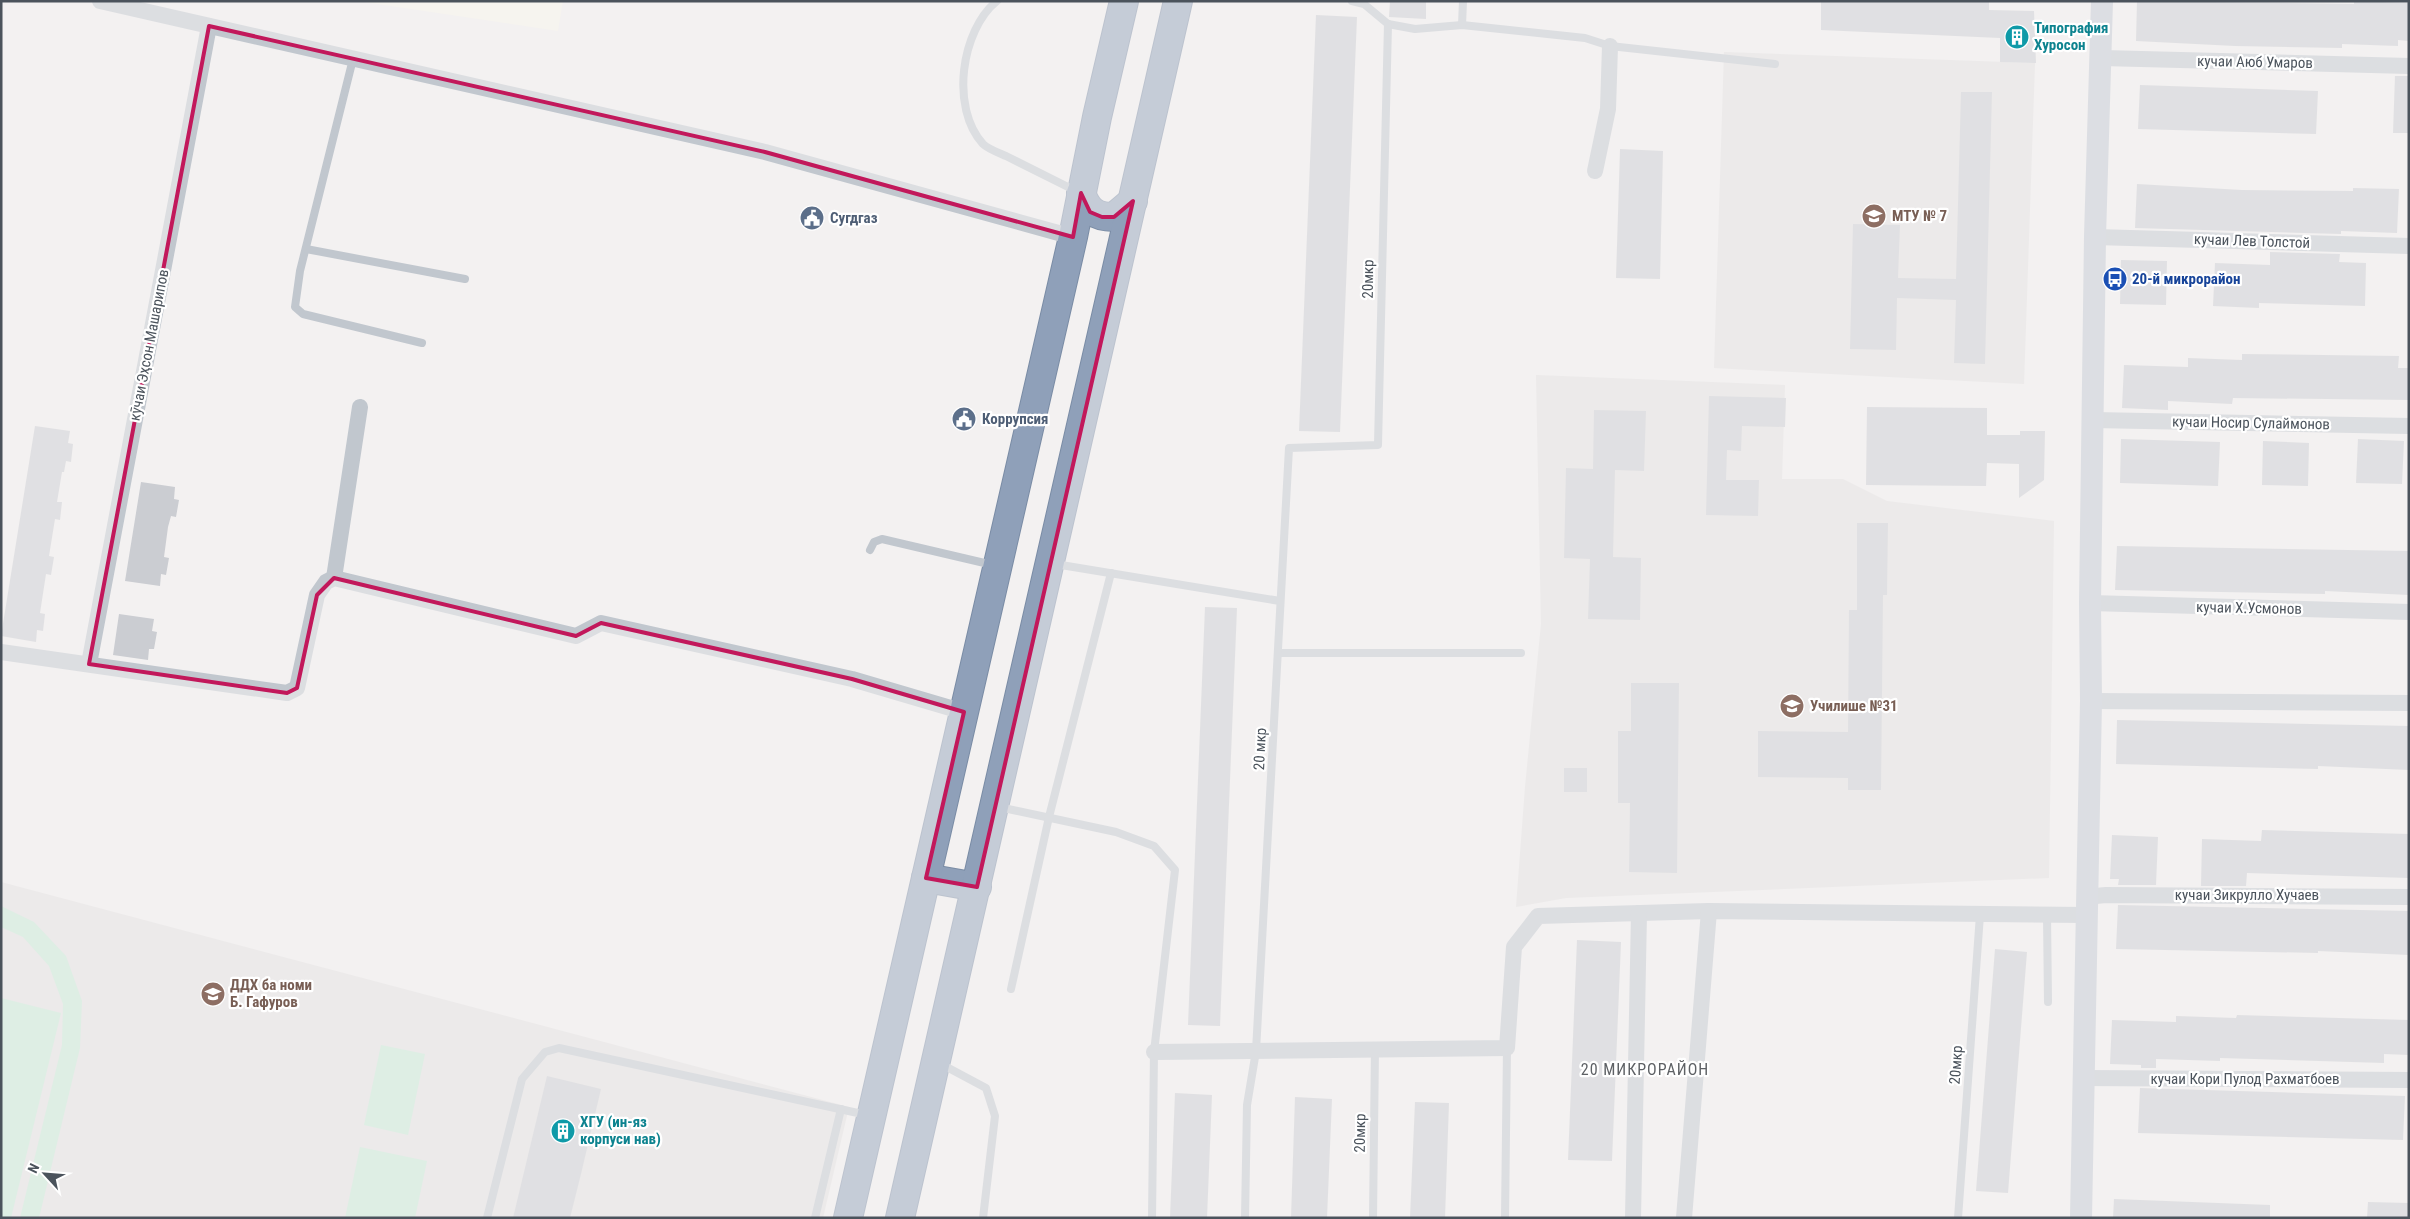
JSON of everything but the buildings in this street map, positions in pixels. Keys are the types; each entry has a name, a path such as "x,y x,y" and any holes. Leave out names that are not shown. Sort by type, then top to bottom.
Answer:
{"highway":[{"path":"848,1218 1073,237 1080,193 1124,1"},
{"path":"900,1218 1178,1"},
{"path":"1080,193 1090,212 1102,217 1114,217 1133,201"},
{"path":"1073,237 1086,228 1095,226 1106,228 1116,236 1122,250"},
{"path":"926,878 977,887"}],"main road":[{"path":"2081,1218 2085,906 2091,702 2090,603 2095,237 2102,58 2102,1"}],"street":[{"path":"100,1 765,152 1073,237"},
{"name":"кӯчаи Эҳсон Машарипов","path":"89,664 209,26"},
{"path":"1595,171 1608,108 1610,46"},
{"name":"кучаи Аюб Умаров","path":"2102,58 2409,66"},
{"name":"кучаи Лев Толстой","path":"2095,237 2409,246"},
{"path":"334,578 360,407"},
{"name":"кучаи Носир Сулаймонов","path":"2093,420 2409,426"},
{"path":"1,652 287,693 297,688 317,595 326,582 334,578 576,636 601,623 852,679 964,712"},
{"name":"кучаи Х.Усмонов","path":"2090,603 2409,612"},
{"path":"2091,702 2409,703"},
{"name":"кучаи Зикрулло Хучаев","path":"1506,1048 1514,947 1538,916 1709,911 2047,915 2085,906 2106,894 2409,896"},
{"path":"1684,1218 1709,911"},
{"path":"1633,1218 1639,913"},
{"path":"1154,1052 1506,1048"},
{"name":"кучаи Кори Пулод Рахматбоев","path":"2082,1078 2409,1080"}],"lane":[{"path":"997,1 973,33 964,62 964,99 971,125 983,145 1080,193"},
{"path":"1352,1 1364,4 1388,24 1415,29 1462,25 1584,38 1610,46 1775,64"},
{"path":"1462,25 1464,1"},
{"name":"20мкр","path":"1289,448 1378,445 1388,24"},
{"path":"353,58 306,249 295,307 298,311 422,343"},
{"path":"306,249 464,279"},
{"name":"20 мкр","path":"1256,1051 1289,448"},
{"path":"870,550 874,542 882,539 997,566"},
{"path":"1050,563 1280,601"},
{"path":"1011,989 1049,817 1111,574"},
{"path":"1279,653 1521,653"},
{"path":"994,806 1116,832 1154,846 1175,870 1154,1052 1152,1218"},
{"name":"20мкр","path":"1958,1218 1980,915"},
{"path":"2047,915 2048,1002"},
{"path":"487,1218 522,1079 545,1052 559,1048 871,1116"},
{"name":"20мкр","path":"1373,1218 1376,1048"},
{"path":"1504,1218 1506,1048"},
{"path":"1245,1218 1247,1105 1256,1051"},
{"path":"936,1061 986,1088 995,1116 983,1218"},
{"path":"815,1218 841,1110"}],"highlighted area":[{"path":"209,26 765,152 1073,237 1081,193 1090,212 1102,217 1114,217 1133,201 977,887 926,878 964,712 852,679 601,623 576,636 334,578 317,595 297,688 287,693 89,664"}],"shaded area":[{"path":"357,1 563,1 558,31"},
{"name":"МТУ № 7","path":"1724,52 2035,63 2024,384 1714,368"},
{"name":"Училише №31","path":"1536,375 1785,385 1782,479 1843,479 1887,501 2054,521 2049,878 1566,898 1516,907 1525,787 1541,624"},
{"name":"ДДХ ба номи Б. Гафуров","path":"1,882 849,1107 823,1218 1,1218"}],"green space":[{"path":"1,906 34,922 66,956 82,1001 80,1048 39,1218 20,1218 62,1045 63,1004 49,966 23,937 1,927"},
{"path":"1,998 61,1013 11,1218 1,1218"},
{"path":"381,1045 425,1054 408,1135 364,1125"},
{"path":"360,1147 427,1161 415,1218 345,1218"}],"place":[{"name":"Типография Хуросон","path":"2017,37"},
{"name":"МТУ № 7","path":"1874,216"},
{"name":"Сугдгаз","path":"812,218"},
{"name":"20-й микрорайон","path":"2115,279"},
{"name":"Коррупсия","path":"964,419"},
{"name":"Училише №31","path":"1792,706"},
{"name":"ДДХ ба номи Б. Гафуров","path":"213,994"},
{"name":"ХГУ (ин-яз корпуси нав)","path":"563,1131"}],"district":[{"name":"20 МИКРОРАЙОН","path":"1645,1069"}]}
